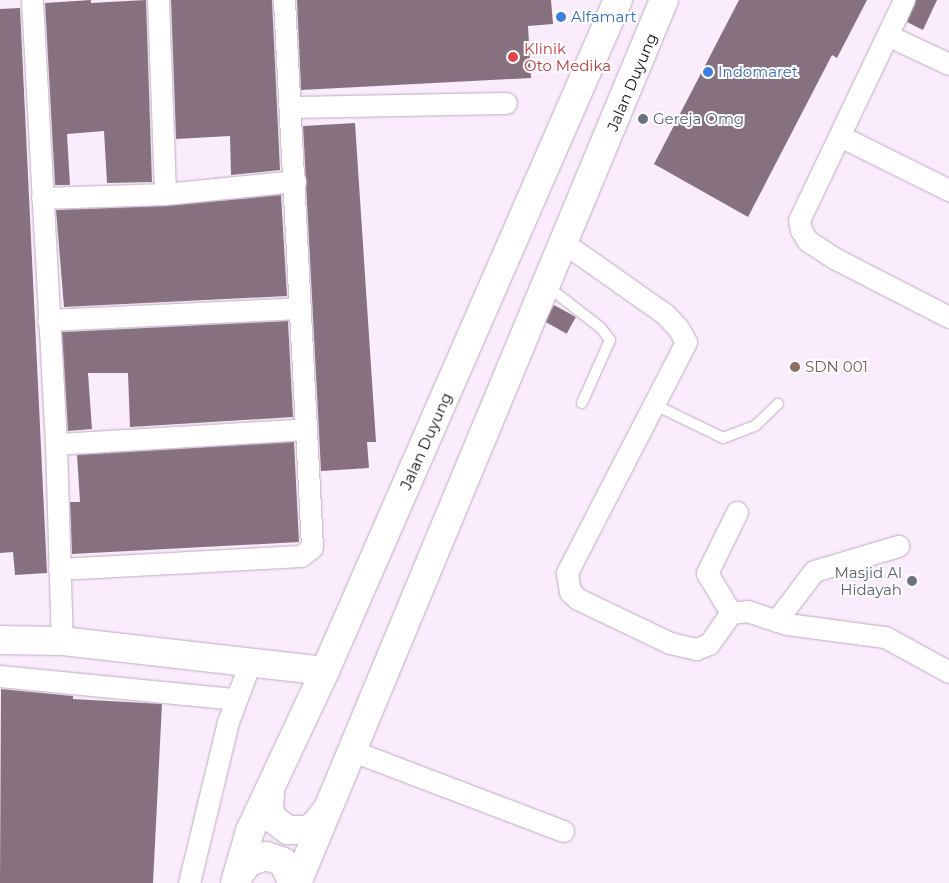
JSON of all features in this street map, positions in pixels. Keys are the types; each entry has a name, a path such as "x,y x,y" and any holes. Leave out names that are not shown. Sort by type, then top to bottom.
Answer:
{"main road":[{"name":"Jalan Duyung","path":"236,880 250,831 325,671 618,0"},
{"name":"Jalan Duyung","path":"295,883 664,0"},
{"path":"0,640 62,641 325,671"},
{"path":"270,791 269,810 273,818 288,830 297,831 315,825 325,810"},
{"path":"236,880 248,862 266,856 283,862 295,883"}],"street":[{"path":"32,0 56,444 62,641"},
{"path":"158,0 165,194"},
{"path":"60,569 301,556 312,547 305,430 292,107 284,0"},
{"path":"904,0 889,36 799,220 801,230 808,241 834,258 949,317"},
{"path":"889,36 949,64"},
{"path":"292,107 506,103"},
{"path":"840,136 949,190"},
{"path":"42,198 165,194 295,181"},
{"path":"564,243 664,314 684,336 686,342 567,573 567,585 578,600 670,643 696,649 709,644 731,612"},
{"path":"48,320 300,308"},
{"path":"56,444 305,430"},
{"path":"731,612 707,572 737,512"},
{"path":"776,621 814,571 898,546"},
{"path":"731,612 747,611 776,621 826,631 871,633 885,637 949,672"},
{"path":"189,883 236,699 250,663"},
{"path":"0,676 236,699"},
{"path":"350,750 563,831"}],"lane":[{"path":"546,286 601,328 610,340 582,403"},
{"path":"653,404 723,438 755,426 778,404"}],"building":[{"path":"91,0 91,3 146,0 152,182 107,183 104,131 67,134 70,185 55,185 45,3"},
{"path":"171,0 272,0 280,170 231,175 230,136 176,139"},
{"path":"297,0 551,0 553,24 528,26 531,78 301,90"},
{"path":"739,0 867,0 837,58 832,55 748,217 654,164"},
{"path":"916,0 937,0 923,30 907,22"},
{"path":"20,8 47,573 15,575 13,552 0,553 0,9"},
{"path":"355,123 376,442 367,442 369,468 321,471 303,126"},
{"path":"281,195 287,296 64,307 56,210 166,206"},
{"path":"554,305 576,317 567,334 545,322"},
{"path":"288,321 293,417 130,427 128,373 88,373 92,429 68,431 62,332"},
{"path":"294,442 299,542 72,554 70,502 80,502 77,455"},
{"path":"1,689 73,696 73,699 162,704 153,883 0,883"}],"place":[{"name":"Alfamart","path":"561,17"},
{"name":"Klinik Oto Medika","path":"513,57"},
{"name":"Indomaret","path":"708,72"},
{"name":"Gereja Omg","path":"643,119"},
{"name":"SDN 001","path":"795,367"},
{"name":"Masjid Al Hidayah","path":"912,581"}]}
